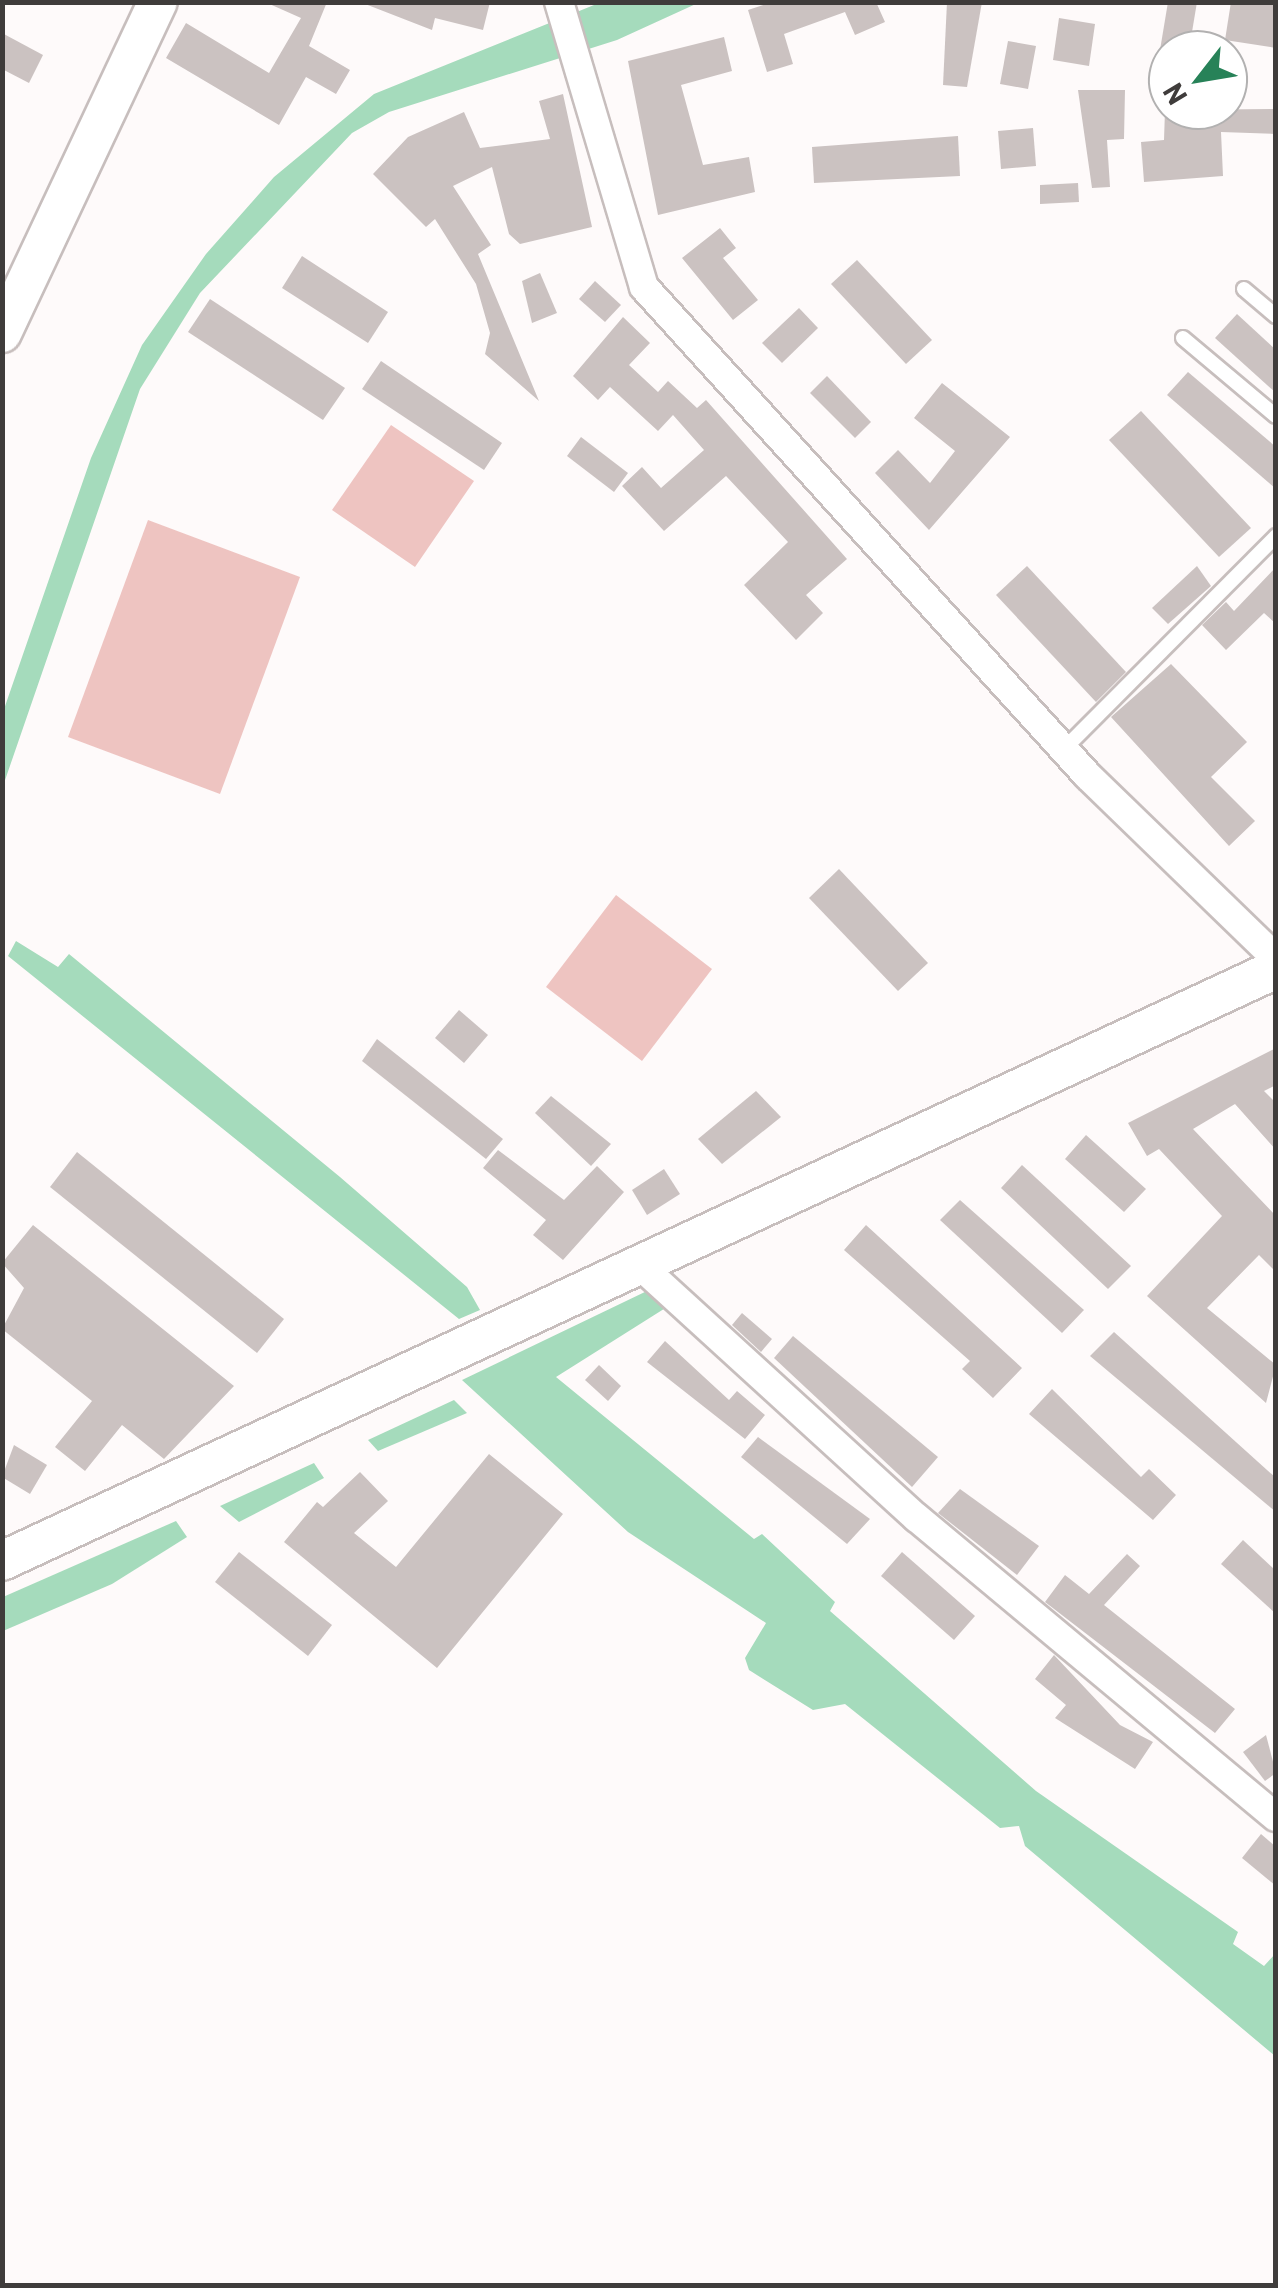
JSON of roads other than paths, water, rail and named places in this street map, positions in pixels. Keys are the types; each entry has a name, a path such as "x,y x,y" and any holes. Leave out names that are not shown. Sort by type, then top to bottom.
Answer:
{"street":[{"path":"2,333 158,2"},
{"path":"559,2 644,288 1064,749 1276,958"},
{"path":"2,1561 644,1269 1276,969"},
{"path":"644,1269 917,1518 1276,1817"}],"lane":[{"path":"1244,289 1276,316"},
{"path":"1182,338 1276,416"},
{"path":"1064,749 1276,536"}]}
